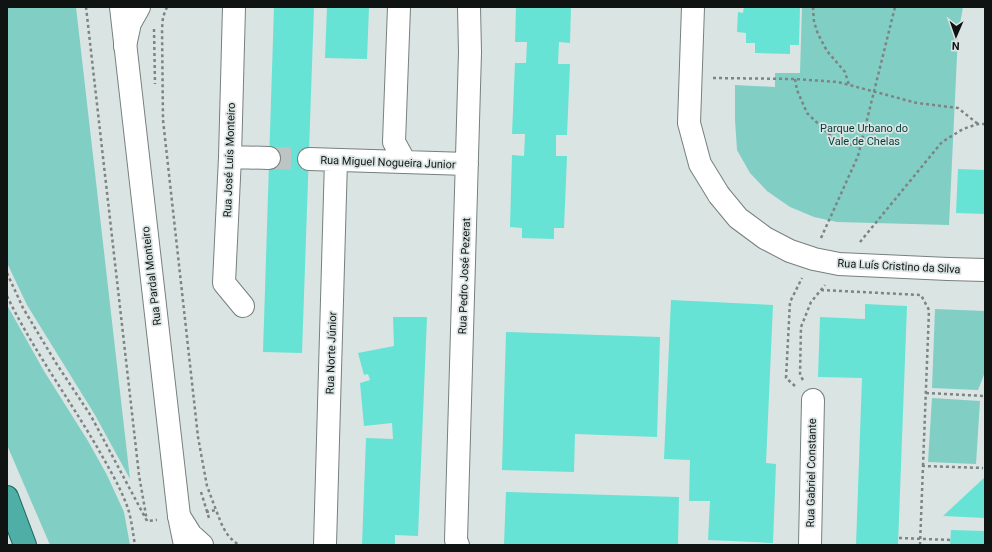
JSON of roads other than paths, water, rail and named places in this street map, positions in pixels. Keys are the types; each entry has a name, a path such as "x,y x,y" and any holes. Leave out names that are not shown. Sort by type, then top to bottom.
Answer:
{"highway":[{"path":"7,497 25,545"}],"street":[{"name":"Rua Pardal Monteiro","path":"120,7 179,516 185,545"},
{"path":"125,47 130,23 139,7"},
{"name":"Rua José Luís Monteiro","path":"234,7 230,157 224,283 243,306"},
{"path":"399,7 394,142 404,162"},
{"name":"Rua Pedro José Pezerat","path":"458,545 456,540 470,52 469,7"},
{"name":"Rua Luís Cristino da Silva","path":"692,7 689,123 700,164 719,195 738,218 765,238 790,251 839,264 985,270"},
{"path":"230,157 269,158"},
{"name":"Rua Miguel Nogueira Junior","path":"309,159 467,164"},
{"name":"Rua Norte Júnior","path":"326,545 336,160"},
{"name":"Rua Gabriel Constante","path":"810,545 813,400"},
{"path":"179,516 191,534 202,545"}],"tunnel":[{"path":"269,158 309,159"}],"park label":[{"name":"Parque Urbano do Vale de Chelas","path":"864,134"}]}
